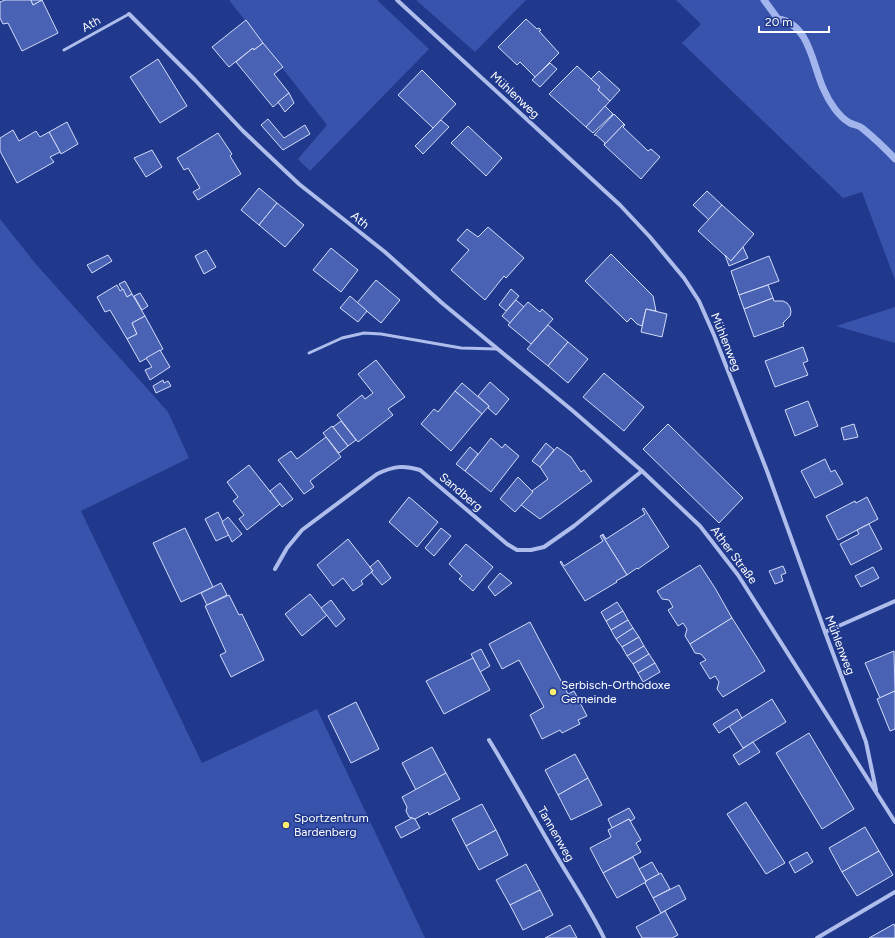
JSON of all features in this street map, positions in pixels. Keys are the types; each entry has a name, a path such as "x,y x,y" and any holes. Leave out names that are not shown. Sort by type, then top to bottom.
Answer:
{"street":[{"name":"Mühlenweg","path":"397,0 620,205 650,237 684,278 699,301 714,335 767,471 866,742 876,792"},
{"name":"Ath","path":"129,14 195,80 243,131 299,184 384,252 442,303 499,349"},
{"name":"Ather Straße","path":"499,349 642,471 700,526 738,575 895,822"},
{"name":"Sandberg","path":"275,569 287,548 302,530 377,474 392,467 408,466 420,470 517,550 531,550 544,547 574,526 642,471"},
{"path":"825,632 895,601"},
{"name":"Tannenweg","path":"489,740 604,938"},
{"path":"817,938 895,892"}],"lane":[{"name":"Ath","path":"64,50 129,14"},
{"path":"309,354 342,338 364,333 381,334 460,348 499,349"}],"shaded area":[{"path":"229,0 377,0 429,49 310,171 298,159 327,125"},
{"path":"416,0 526,0 475,52"},
{"path":"676,0 895,0 895,280 862,192 843,198 682,43 701,24"},
{"path":"0,219 35,263 168,412 189,458 81,511 202,763 317,709 425,938 0,938"},
{"path":"895,307 895,343 836,326"}],"building":[{"path":"5,0 31,0 33,5 42,0 58,33 22,51 8,23 3,24 0,18 0,2"},
{"path":"31,0 42,0 33,5"},
{"path":"526,19 537,29 539,28 541,30 539,31 559,53 535,77 520,62 517,65 498,47"},
{"path":"246,20 263,43 254,50 253,48 229,67 212,47"},
{"path":"263,43 283,67 274,74 289,93 273,107 236,62 253,48 254,50"},
{"path":"158,59 187,106 160,123 130,77"},
{"path":"550,63 557,69 540,87 532,80"},
{"path":"577,66 600,87 598,90 610,101 586,127 549,94"},
{"path":"422,70 456,104 433,128 398,95"},
{"path":"599,71 620,90 610,101 598,90 600,87 591,79"},
{"path":"289,93 294,103 285,112 278,102"},
{"path":"605,106 613,114 593,133 586,127"},
{"path":"614,114 624,124 604,145 605,143 594,135"},
{"path":"268,119 284,138 305,125 310,134 283,150 261,125"},
{"path":"441,120 449,127 423,154 415,146"},
{"path":"67,122 78,144 61,154 49,132"},
{"path":"624,124 625,125 623,127 648,151 651,149 660,157 641,179 604,145"},
{"path":"468,126 502,158 486,176 451,143"},
{"path":"13,130 19,141 36,131 40,137 49,132 60,152 50,157 54,162 17,183 0,151 0,138"},
{"path":"218,133 232,154 230,156 241,174 198,200 193,192 200,188 188,168 184,170 177,158"},
{"path":"152,150 162,167 146,177 134,158"},
{"path":"259,188 277,203 259,225 241,210"},
{"path":"707,191 722,205 709,220 693,205"},
{"path":"277,203 304,225 285,247 259,225"},
{"path":"722,205 754,234 731,261 698,231"},
{"path":"488,227 524,258 506,278 504,276 485,300 451,270 469,250 457,240 467,229 478,237"},
{"path":"743,247 748,258 729,266 725,255 731,261"},
{"path":"331,248 358,270 341,292 313,270"},
{"path":"206,250 216,267 204,274 195,256"},
{"path":"611,254 653,296 656,311 646,309 642,326 637,324 631,318 627,322 585,281"},
{"path":"108,255 112,261 92,273 87,265"},
{"path":"769,256 779,281 739,295 731,271"},
{"path":"376,280 400,300 381,323 357,303"},
{"path":"125,281 132,294 127,297 119,284"},
{"path":"117,285 120,291 123,289 127,297 132,294 145,316 132,323 137,334 127,339 110,310 105,312 97,297"},
{"path":"768,285 773,298 744,309 739,295"},
{"path":"511,289 519,296 506,311 499,305"},
{"path":"140,293 148,306 142,310 134,296"},
{"path":"350,296 367,311 358,322 340,308"},
{"path":"773,298 774,301 783,301 787,303 790,307 790,316 783,323 784,326 754,337 744,309"},
{"path":"516,300 524,307 510,323 502,316"},
{"path":"528,302 540,312 542,309 553,319 531,344 508,325"},
{"path":"646,309 667,314 662,337 641,332"},
{"path":"145,316 163,349 140,362 127,339 137,334 132,323"},
{"path":"548,325 568,342 548,366 527,349"},
{"path":"568,342 588,359 568,383 548,366"},
{"path":"803,347 808,361 803,363 808,375 775,387 765,361"},
{"path":"160,350 170,367 150,380 145,370 152,367 146,358"},
{"path":"376,360 405,397 388,409 393,415 358,442 337,415 362,395 365,399 373,393 358,374"},
{"path":"604,373 644,407 624,431 583,397"},
{"path":"163,380 164,383 168,381 171,386 156,393 153,386"},
{"path":"490,382 509,399 496,415 478,396"},
{"path":"462,383 489,406 482,414 455,391"},
{"path":"455,391 482,414 451,451 421,424 434,409 438,412"},
{"path":"808,401 818,426 795,436 785,410"},
{"path":"341,421 356,440 348,446 333,427"},
{"path":"668,424 743,498 719,523 643,449"},
{"path":"854,424 858,437 844,440 841,428"},
{"path":"332,426 348,446 339,453 323,433"},
{"path":"326,437 341,457 310,481 314,487 304,494 278,460 291,451 297,459"},
{"path":"491,438 502,448 505,444 519,456 491,492 465,471"},
{"path":"546,443 554,450 540,467 532,461"},
{"path":"470,447 478,454 465,471 456,464"},
{"path":"557,447 571,457 581,472 584,470 592,481 540,519 521,505 532,491 548,479 540,467"},
{"path":"825,459 831,472 835,470 843,484 815,498 801,471"},
{"path":"249,465 280,504 247,530 239,519 244,515 233,501 238,497 227,482"},
{"path":"518,477 533,492 515,512 500,499"},
{"path":"280,483 293,499 282,507 270,491"},
{"path":"409,497 438,522 417,547 389,522"},
{"path":"867,497 878,519 838,540 826,516 855,501 856,503"},
{"path":"644,508 669,547 627,575 602,535 603,534 606,539 645,514 642,509"},
{"path":"218,512 229,535 216,541 205,519"},
{"path":"228,517 242,534 232,542 222,522"},
{"path":"869,524 882,549 851,565 840,544 859,534 857,530"},
{"path":"185,528 213,587 181,602 153,543"},
{"path":"441,528 451,536 434,556 425,548"},
{"path":"602,535 627,575 585,601 560,562 561,561 564,566 603,541 600,536"},
{"path":"348,539 373,571 361,581 363,584 353,591 343,578 333,586 317,565"},
{"path":"466,544 493,567 473,591 459,579 462,576 449,564"},
{"path":"378,560 391,578 382,585 371,572 373,571 370,567"},
{"path":"700,565 732,618 690,644 685,636 687,629 683,623 678,626 668,610 673,607 669,600 662,599 657,591"},
{"path":"783,566 786,573 781,575 783,581 775,584 769,571"},
{"path":"873,567 879,578 861,587 855,576"},
{"path":"500,573 512,583 495,596 488,587"},
{"path":"221,583 227,595 207,605 201,593"},
{"path":"310,594 327,615 302,636 285,614"},
{"path":"229,595 239,615 242,614 264,660 231,677 220,655 226,652 205,606"},
{"path":"331,600 345,619 336,627 321,608"},
{"path":"617,602 623,611 606,621 601,612"},
{"path":"623,611 628,620 611,630 606,621"},
{"path":"732,618 765,671 723,697 717,689 719,682 715,676 710,679 700,663 706,660 701,654 695,653 690,644"},
{"path":"628,620 633,628 616,639 611,630"},
{"path":"530,622 568,694 574,691 587,716 578,720 580,724 562,733 560,730 542,739 530,715 544,707 519,660 502,669 489,644"},
{"path":"633,628 639,637 622,647 616,639"},
{"path":"639,637 644,646 627,656 622,647"},
{"path":"644,646 649,654 633,664 627,656"},
{"path":"481,649 490,666 480,672 471,654"},
{"path":"894,651 895,691 880,698 865,663"},
{"path":"649,654 655,663 638,673 633,664"},
{"path":"473,658 490,690 444,714 426,681"},
{"path":"655,663 660,672 643,682 638,673"},
{"path":"895,691 895,729 890,731 877,699"},
{"path":"772,699 786,722 743,748 729,726"},
{"path":"356,702 379,749 351,763 328,716"},
{"path":"737,709 742,718 719,733 713,724"},
{"path":"809,733 854,809 822,829 776,753"},
{"path":"753,742 760,752 739,765 733,755"},
{"path":"432,747 446,773 416,790 402,763"},
{"path":"575,754 588,778 558,795 545,770"},
{"path":"446,773 460,799 429,815 428,812 415,819 409,817 406,811 407,807 402,797"},
{"path":"588,778 602,805 571,820 558,795"},
{"path":"746,802 785,863 766,874 727,814"},
{"path":"482,804 496,830 466,846 452,819"},
{"path":"629,808 635,818 631,821 629,819 612,828 608,819"},
{"path":"412,818 415,819 420,828 401,838 395,827"},
{"path":"629,819 641,840 636,843 641,852 603,873 590,848 611,837 608,830"},
{"path":"865,827 879,851 842,872 829,848"},
{"path":"496,830 508,855 479,870 466,846"},
{"path":"879,851 893,875 857,896 842,872"},
{"path":"807,852 813,862 795,873 789,862"},
{"path":"633,857 646,882 617,898 603,873"},
{"path":"652,862 659,874 646,881 639,869"},
{"path":"526,864 540,890 510,905 496,880"},
{"path":"661,873 670,889 653,898 645,883"},
{"path":"679,885 686,899 661,913 653,898"},
{"path":"540,890 553,915 523,930 510,905"},
{"path":"665,911 678,935 672,938 642,938 636,927"},
{"path":"894,924 895,938 869,938"},
{"path":"570,925 577,938 545,938"}],"waterway":[{"path":"764,0 778,19 789,22 804,37 826,95 838,113 850,123 862,128 895,159"}],"place":[{"name":"Serbisch-Orthodoxe Gemeinde","path":"553,692"},
{"name":"Sportzentrum Bardenberg","path":"286,825"}]}
